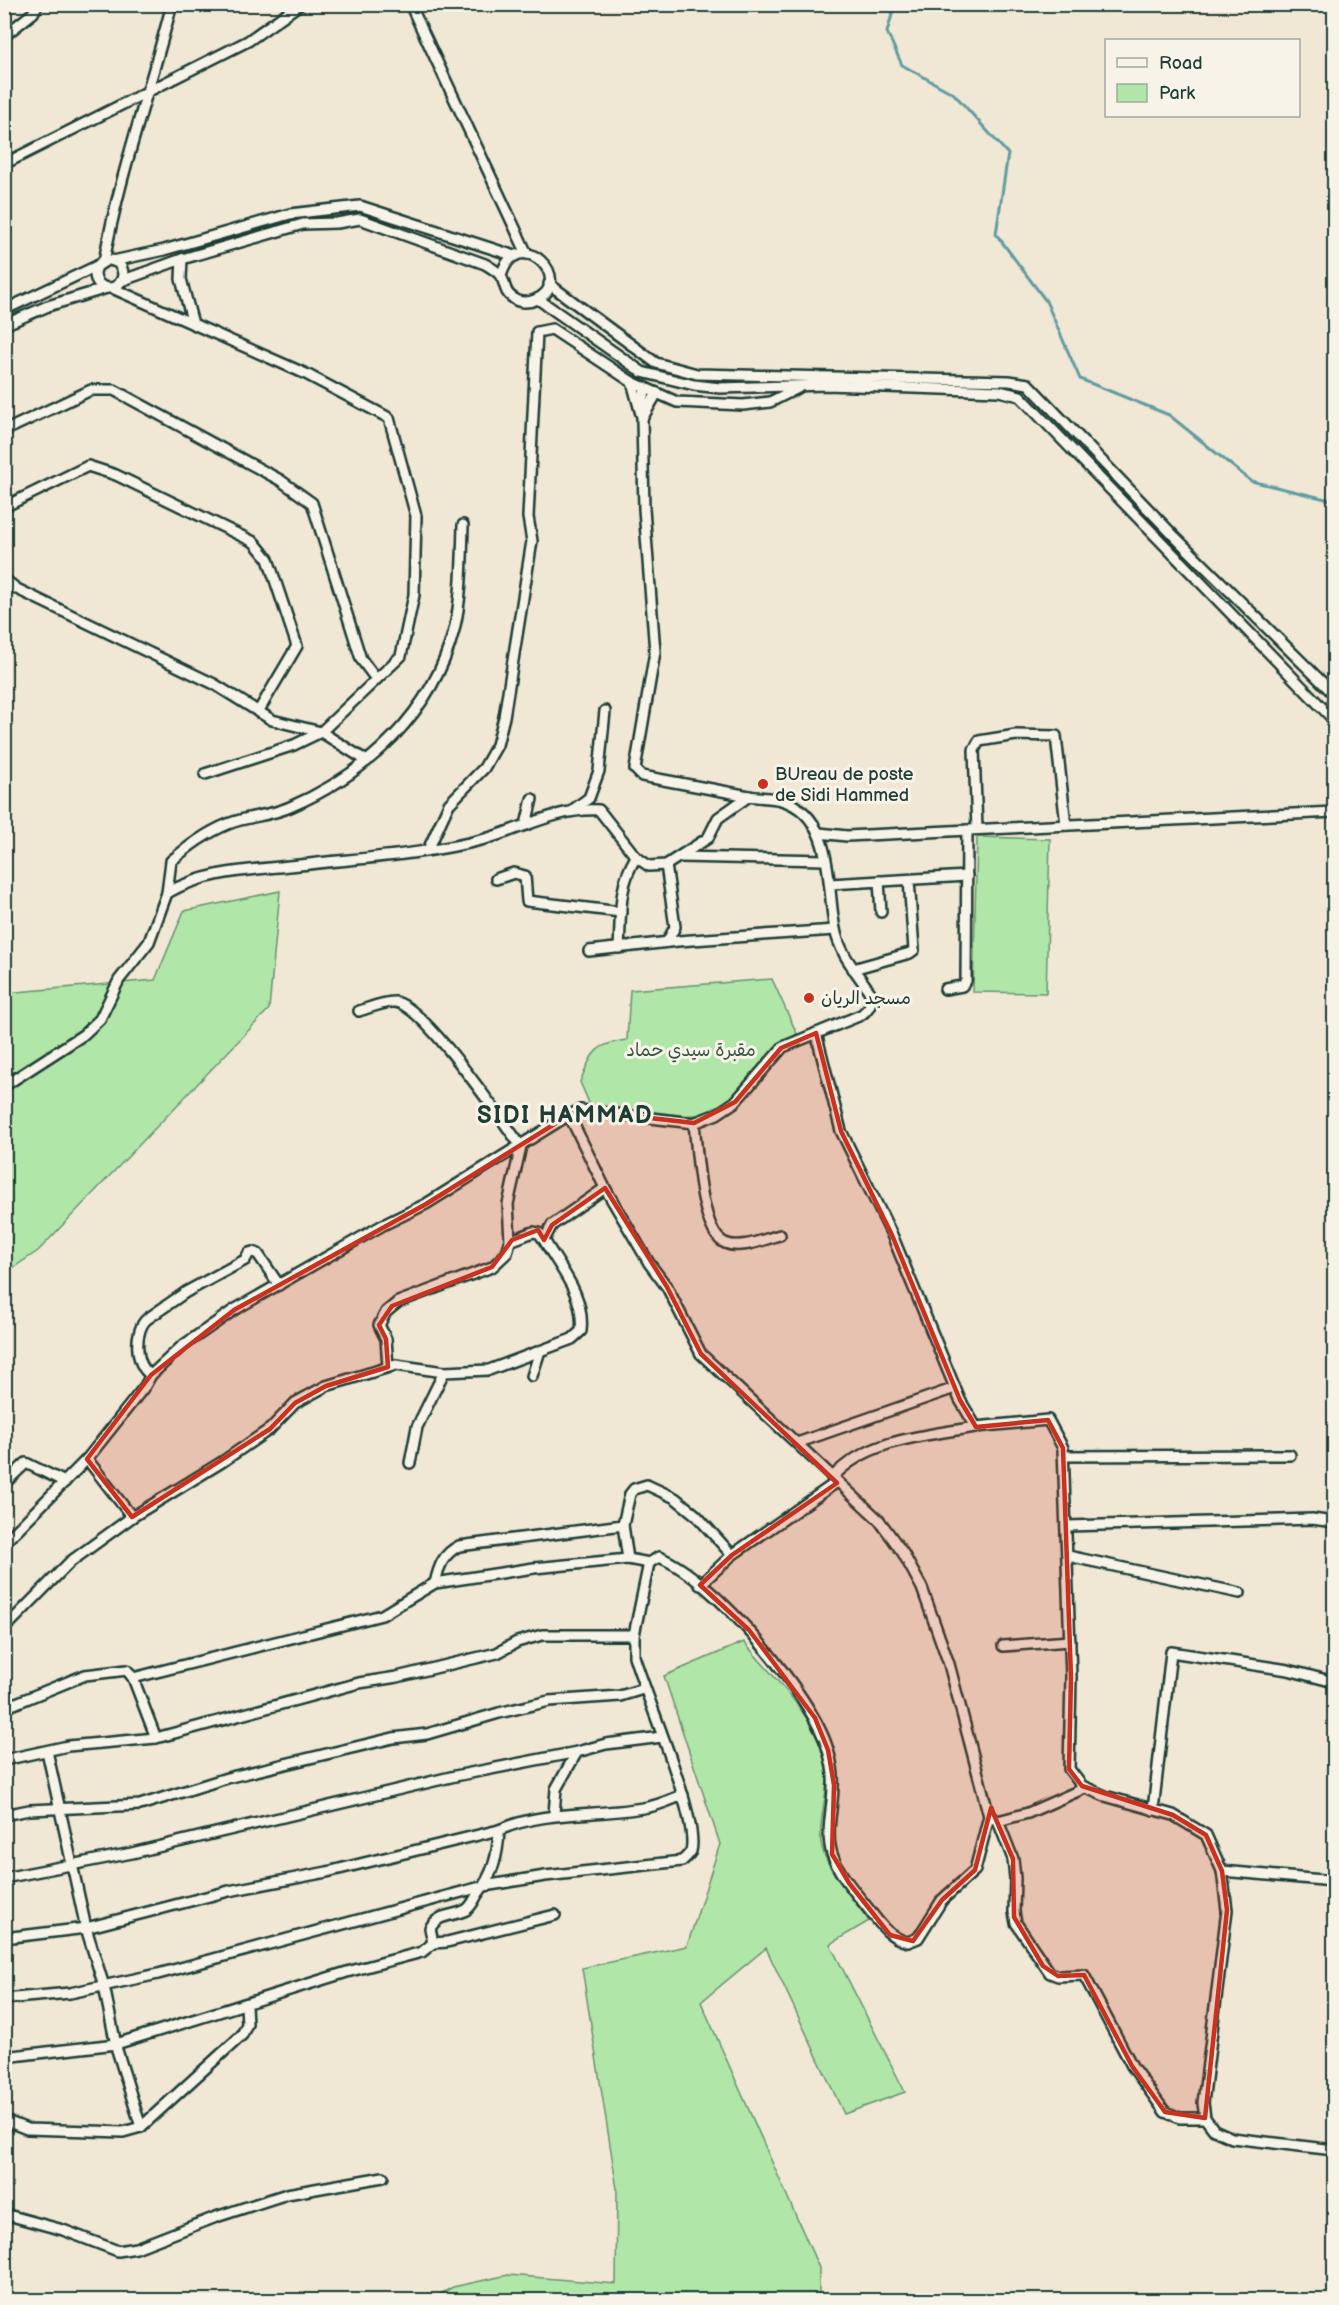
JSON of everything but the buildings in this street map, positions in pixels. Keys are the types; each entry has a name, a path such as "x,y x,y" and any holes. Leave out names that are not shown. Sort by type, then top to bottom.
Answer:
{"street":[{"path":"4,36 33,13 38,4"},
{"path":"172,4 113,212 106,262 96,272 97,280 110,288 327,384 389,418 416,516 414,595 401,656 321,732 294,745 205,774"},
{"path":"4,164 248,40 300,4"},
{"path":"410,4 527,254"},
{"path":"4,310 106,262 164,250 290,214 360,206 515,256"},
{"path":"4,325 48,306 110,288 121,281 182,259 303,224 337,223 360,219 485,264 501,276 506,292 512,298 527,302 538,298 549,284 550,275 543,261 527,254 515,256 508,261 501,276"},
{"path":"182,259 181,279 193,324"},
{"path":"106,262 123,271 121,281"},
{"path":"549,284 656,363 697,374 1009,381 1028,384 1175,537 1335,694"},
{"path":"538,298 642,372 694,385 720,388 803,386 999,391 1020,396 1335,720"},
{"path":"428,850 449,804 484,768 497,745 504,717 532,540 528,517 537,332 552,329 632,382 677,402 743,405 770,402 803,386"},
{"path":"632,382 642,419"},
{"path":"4,1543 87,1459 145,1386 151,1374 181,1347 234,1310 383,1225 426,1204 569,1115 580,1110 694,1123 717,1114 735,1102 781,1048 841,1024 868,1009 871,994 844,956 835,930 830,884 819,833 806,814 782,800 748,796 642,776 635,769 655,652 644,509 642,419 645,387"},
{"path":"4,431 91,390 114,390 280,480 312,503 361,659 376,679"},
{"path":"642,419 657,393"},
{"path":"1066,441 1087,444"},
{"path":"4,507 87,466 116,475 254,542 268,559 297,646 258,712"},
{"path":"4,1086 83,1035 100,1019 119,980 149,942 167,893 171,861 194,841 229,824 289,808 342,779 386,747 432,690 455,629 463,525"},
{"path":"4,579 113,636 214,684 272,720 321,732 367,761"},
{"path":"167,893 184,883 241,869 428,850 486,839 574,809 589,798 599,771 605,711"},
{"path":"945,989 962,986 966,981 967,876 972,830 974,750 979,741 1016,735 1056,736 1066,825"},
{"path":"589,798 636,857 649,866 666,865 708,838 718,818 748,796"},
{"path":"526,825 532,799"},
{"path":"574,809 599,810"},
{"path":"819,833 847,836 1335,812"},
{"path":"619,948 627,872 636,857"},
{"path":"680,857 825,861"},
{"path":"666,865 675,927 667,942"},
{"path":"496,879 514,873 525,876 527,901 621,912"},
{"path":"830,884 967,876"},
{"path":"853,969 914,950 909,880"},
{"path":"879,881 881,912"},
{"path":"589,951 667,942 835,930"},
{"path":"359,1011 395,1002 409,1008 431,1029 521,1146"},
{"path":"816,1033 841,1131 892,1235 955,1388 976,1427"},
{"path":"133,1678 382,1615 435,1583 534,1568 628,1559 648,1563 659,1557 669,1561 700,1585 749,1630 781,1668 815,1718 828,1750 834,1785 830,1818 832,1854 849,1883 890,1935 908,1942 918,1938 942,1900 975,1870 989,1816 949,1665 922,1588 903,1552 879,1520 701,1354 667,1287 649,1263 605,1188 569,1115"},
{"path":"694,1123 704,1197 711,1229 723,1242 740,1245 780,1235"},
{"path":"388,1367 386,1339 379,1325 392,1306 492,1267 507,1253 510,1241 508,1204 521,1146"},
{"path":"544,1240 552,1225 605,1188"},
{"path":"10,1623 70,1562 132,1517 222,1462 270,1429 295,1403 326,1386 388,1367 420,1367 444,1372 489,1371 539,1354 572,1339 581,1331 582,1320 573,1286 544,1240 539,1233 533,1232 510,1241"},
{"path":"151,1374 141,1365 136,1335 141,1324 147,1319 186,1292 245,1260 249,1253 258,1254 279,1285"},
{"path":"532,1377 539,1354"},
{"path":"410,1463 417,1426 444,1372"},
{"path":"797,1443 955,1388"},
{"path":"700,1585 732,1556 834,1480 845,1462 908,1439 976,1427 1048,1420 1063,1448 1064,1456 1070,1641 1069,1768 1085,1788 1173,1815 1206,1835 1222,1871 1227,1910 1203,2103 1205,2118 1214,2130 1232,2138 1335,2150"},
{"path":"1064,1456 1290,1455"},
{"path":"87,1459 132,1517"},
{"path":"4,1484 26,1463 65,1482"},
{"path":"628,1559 622,1525 630,1494 634,1489 647,1485 675,1497 696,1515 732,1556"},
{"path":"1067,1526 1312,1520 1335,1522"},
{"path":"435,1583 440,1563 449,1551 459,1546 622,1525"},
{"path":"1068,1556 1240,1593"},
{"path":"4,1999 70,1993 104,1986 484,1886 545,1876 682,1861 691,1850 683,1795 634,1656 634,1635 648,1563"},
{"path":"4,1760 47,1751 156,1738 359,1683 397,1677 497,1653 517,1642 542,1635 634,1635"},
{"path":"1003,1646 1070,1641"},
{"path":"1153,1810 1171,1652 1288,1670 1335,1682"},
{"path":"4,1708 86,1675 127,1670 133,1678 156,1738"},
{"path":"4,1815 59,1808 140,1804 227,1778 393,1738 427,1734 549,1701 620,1696 644,1689"},
{"path":"4,1878 72,1866 354,1802 455,1776 577,1752 606,1744 662,1737"},
{"path":"47,1751 86,1928 104,1986 116,2044 141,2127"},
{"path":"554,1814 556,1789 577,1752"},
{"path":"998,1821 1028,1813 1085,1788"},
{"path":"4,1938 86,1928 229,1892 327,1872 499,1830 521,1820 554,1814 591,1814 650,1807 683,1795"},
{"path":"989,1816 998,1821 1013,1859 1014,1917 1043,1966 1058,1976 1084,1975 1132,2066 1165,2112 1180,2118 1205,2118"},
{"path":"432,1943 430,1928 435,1921 444,1915 466,1910 484,1886 496,1863 499,1830"},
{"path":"1222,1871 1335,1881"},
{"path":"4,2057 116,2044 246,2006 347,1972 422,1952 432,1943 447,1942 555,1915"},
{"path":"4,2120 27,2129 123,2132 141,2127 242,2035 247,2024 246,2006"},
{"path":"4,2214 63,2230 118,2251 136,2248 216,2217 287,2194 383,2177"}],"highlighted area":[{"path":"816,1033 841,1131 892,1235 960,1400 976,1427 1048,1420 1063,1448 1071,1677 1069,1769 1082,1786 1173,1815 1206,1835 1222,1871 1227,1910 1205,2118 1165,2112 1132,2066 1084,1975 1058,1976 1043,1966 1014,1917 1013,1859 991,1808 975,1870 942,1900 913,1941 890,1935 849,1883 832,1854 834,1785 828,1750 815,1718 749,1630 700,1585 732,1555 837,1483 701,1354 667,1287 605,1188 552,1225 544,1240 538,1230 512,1240 492,1267 392,1306 379,1325 386,1339 388,1367 326,1386 295,1403 270,1429 132,1517 87,1459 151,1375 234,1310 426,1204 569,1115 580,1110 694,1123 735,1102 781,1048"}],"green space":[{"path":"977,837 1050,839 1046,993 973,992"},
{"path":"280,891 269,1009 38,1251 5,1273 5,993 155,980 184,911"},
{"name":"مقبرة سيدي حماد","path":"772,979 797,1034 777,1048 736,1096 724,1106 709,1113 683,1116 590,1105 580,1082 591,1057 601,1047 627,1040 630,990"},
{"path":"744,1642 799,1707 809,1721 823,1751 827,1775 821,1831 823,1851 833,1872 869,1921 830,1944 905,2092 844,2114 766,1948 701,2002 819,2268 819,2300 429,2300 453,2287 508,2275 616,2284 617,2189 582,1968 687,1946 720,1844 664,1676"}],"waterway":[{"path":"895,4 887,32 902,65 954,94 1008,154 996,234 1046,301 1080,379 1169,415 1251,481 1334,501"}],"place":[{"name":"BUreau de poste de Sidi Hammed","path":"763,784"},
{"name":"مسجد الريان","path":"809,998"}],"district":[{"name":"SIDI HAMMAD","path":"565,1115"}]}
